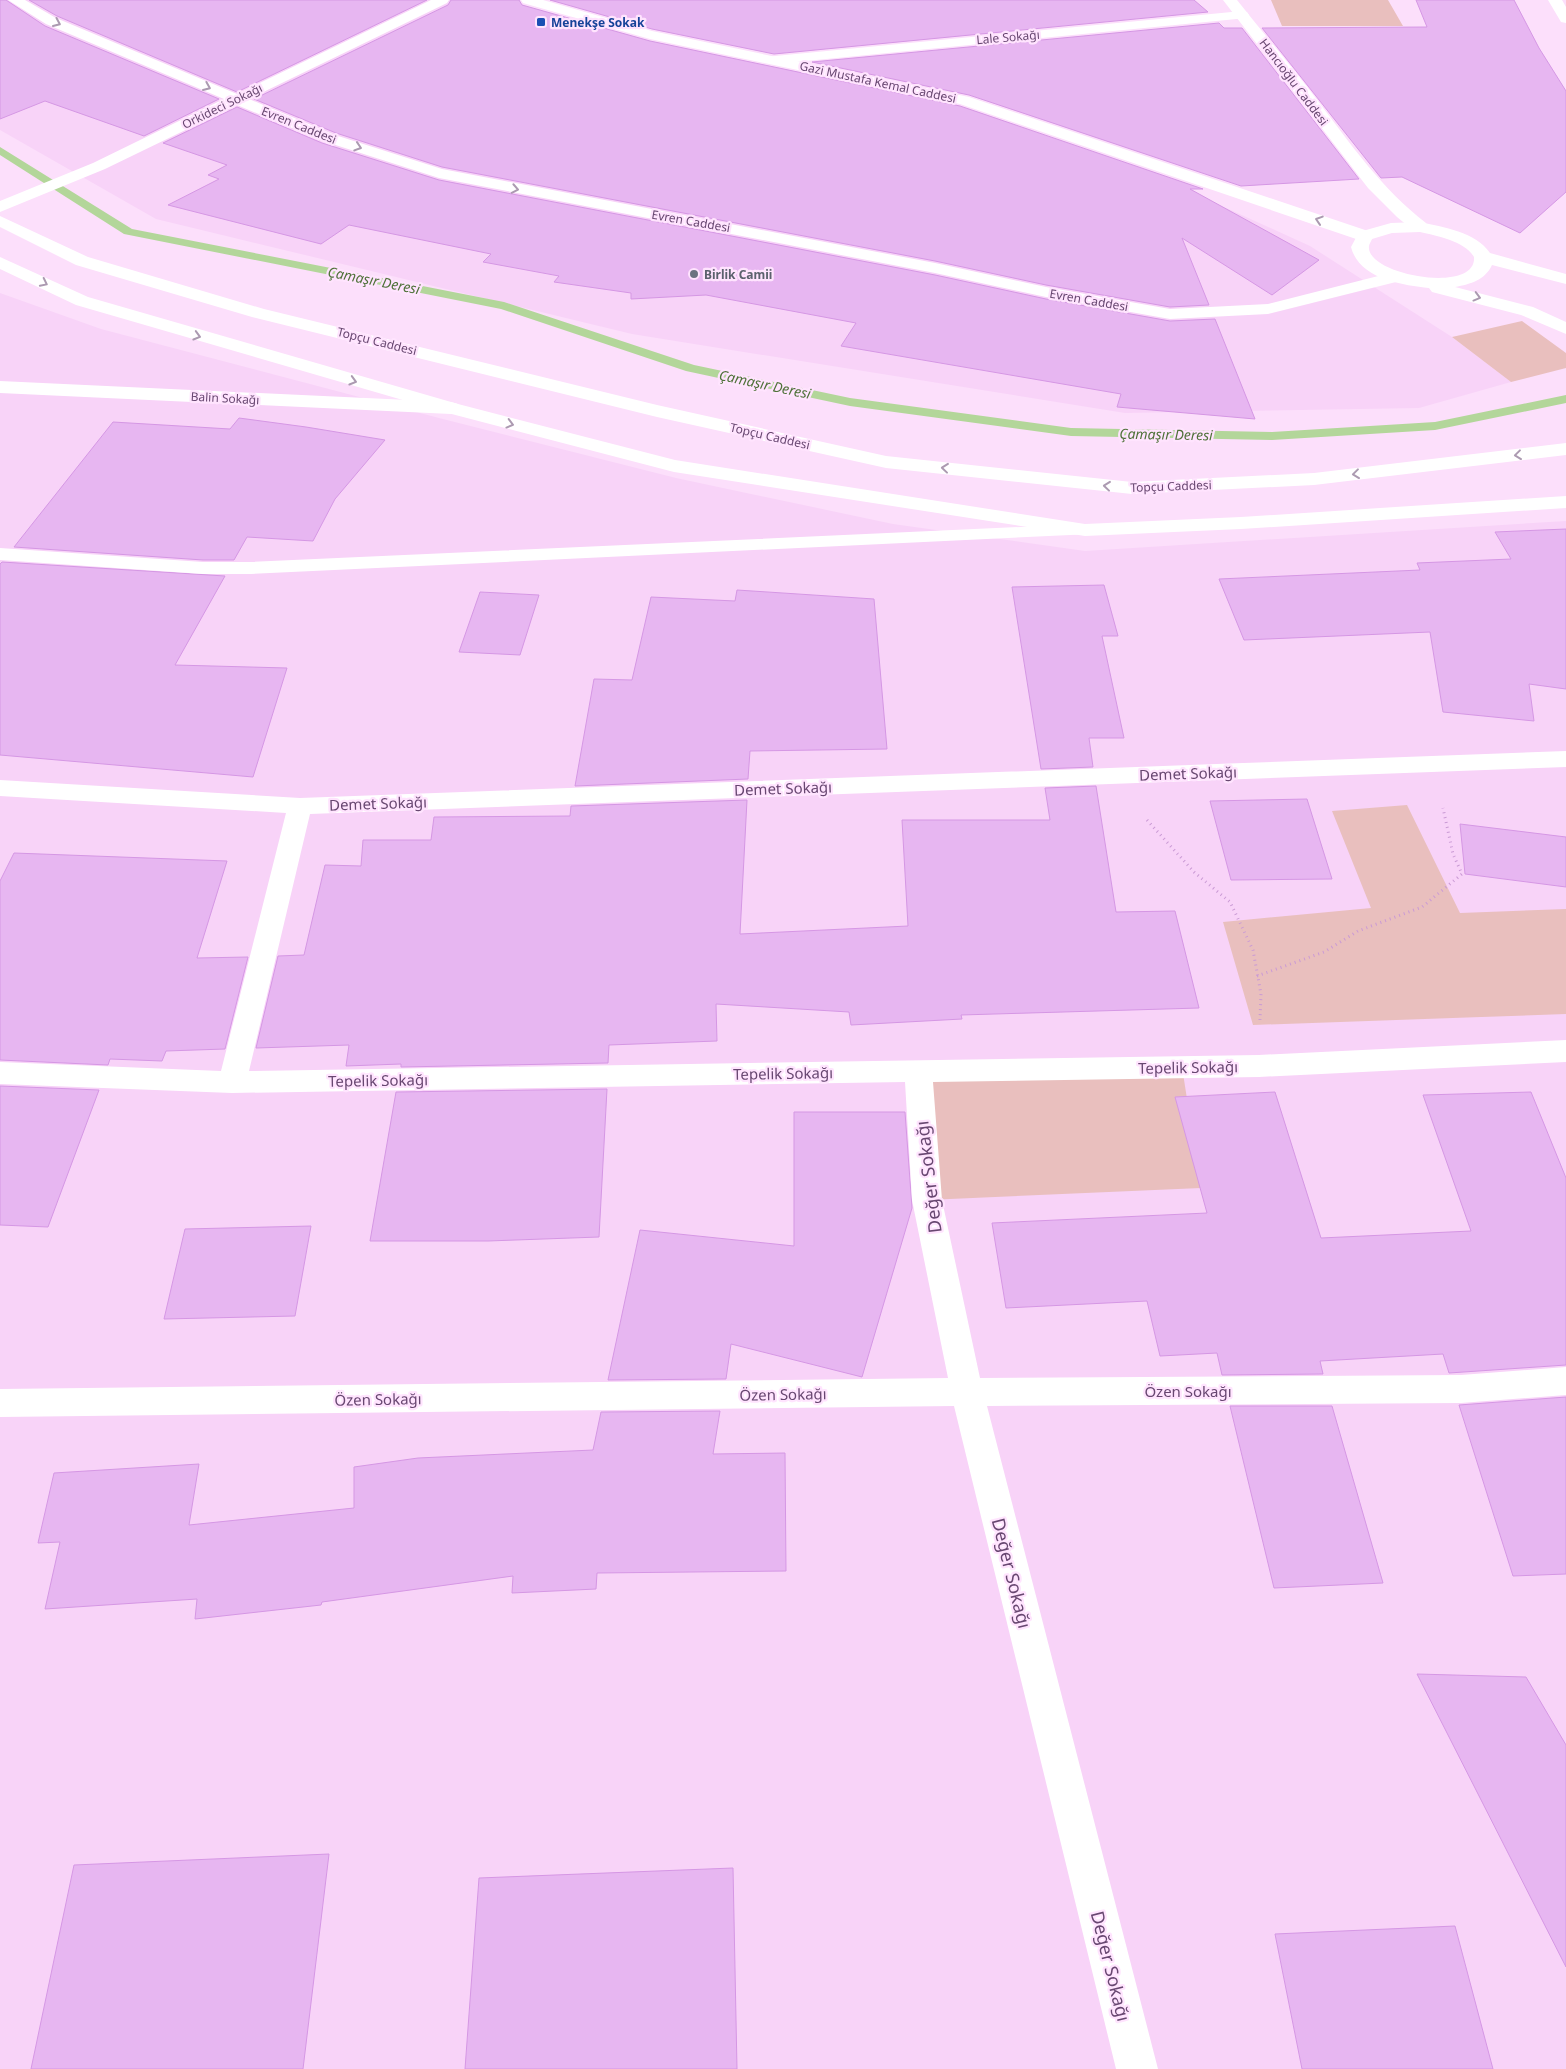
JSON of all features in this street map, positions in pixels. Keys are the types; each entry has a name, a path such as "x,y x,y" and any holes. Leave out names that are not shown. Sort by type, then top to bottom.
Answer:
{"street":[{"name":"Evren Caddesi","path":"15,0 51,21 330,138 439,173 563,198 935,268 1046,292 1170,314 1268,309 1394,277"},
{"name":"Orkideci Sokağı","path":"4,205 99,166 442,0"},
{"name":"Gazi Mustafa Kemal Caddesi","path":"528,0 650,35 964,100 1222,187 1371,234"},
{"name":"Hancıoğlu Caddesi","path":"1230,0 1312,104 1355,165 1383,197 1420,226"},
{"path":"1555,0 1566,19"},
{"name":"Lale Sokağı","path":"775,60 1242,15"},
{"name":"Hancıoğlu Caddesi","path":"1355,165 1373,209 1371,234 1360,247 1362,255"},
{"name":"Gazi Mustafa Kemal Caddesi","path":"1222,187 1362,255 1380,271 1394,277"},
{"name":"Topçu Caddesi","path":"0,221 82,261 258,312 658,411 886,462 1132,488 1314,479 1566,449"},
{"path":"1371,234 1391,228 1420,226 1464,239 1476,248 1483,257 1566,279"},
{"path":"1412,282 1450,283 1466,279 1477,273 1483,266 1483,257"},
{"path":"0,262 82,301 451,408 674,466 1085,530"},
{"path":"1394,277 1527,311 1566,328"},
{"name":"Balin Sokağı","path":"0,387 451,408"},
{"path":"0,554 203,568 250,568 1241,523 1566,502"},
{"name":"Demet Sokağı","path":"0,788 300,806 1566,759"},
{"path":"232,1082 300,806"},
{"name":"Tepelik Sokağı","path":"0,1072 232,1082 1259,1066 1566,1051"},
{"name":"Değer Sokağı","path":"918,1071 927,1200 966,1392 1137,2069"},
{"name":"Özen Sokağı","path":"0,1403 966,1392 1461,1389 1566,1381"}],"path":[{"path":"1257,976 1324,952 1358,930 1422,906 1462,874 1453,854 1443,807 1454,763"},
{"path":"1091,777 1142,814 1194,872 1230,902 1253,950 1261,994 1259,1066"}],"shaded area":[{"path":"0,0 505,0 615,34 949,103 1138,168 1310,246 1452,337 1511,382 1419,408 1125,413 632,334 156,219 0,130"},
{"path":"1271,0 1388,0 1403,26 1282,26"},
{"path":"0,293 101,329 439,418 676,478 893,524 1085,551 1566,521 1566,2069 0,2069"},
{"path":"1522,321 1566,353 1566,368 1511,382 1452,337"},
{"path":"1407,805 1460,913 1566,909 1566,1014 1253,1025 1223,922 1371,908 1332,811"},
{"path":"1182,1067 1201,1188 927,1200 918,1071"}],"building":[{"path":"0,0 6,0 45,26 219,99 144,136 45,101 0,119"},
{"path":"29,0 427,0 237,92 57,16"},
{"path":"451,0 519,0 522,5 650,41 960,106 1203,189 1190,189 1319,260 1272,295 1182,238 1209,305 1170,307 1046,285 935,261 442,167 336,133 254,99 448,5"},
{"path":"550,0 1194,0 1208,12 774,54 652,29"},
{"path":"1416,0 1514,0 1539,48 1566,91 1566,192 1520,233 1402,177 1381,178 1262,28 1427,27"},
{"path":"1219,23 1224,28 1242,28 1359,179 1241,186 969,95 812,62"},
{"path":"237,107 322,143 439,180 935,275 1046,299 1170,321 1215,319 1255,419 1117,407 1121,394 841,346 856,323 706,295 631,299 631,293 554,282 559,276 483,262 491,254 349,225 321,244 168,205 219,179 208,175 227,165 163,143"},
{"path":"239,418 385,440 335,499 313,541 247,537 234,560 203,560 14,547 113,422 230,429"},
{"path":"1566,529 1566,689 1529,684 1534,721 1443,712 1430,632 1244,640 1219,579 1420,570 1417,563 1511,559 1495,532"},
{"path":"2,562 225,576 175,665 287,668 253,777 0,755 0,564"},
{"path":"1104,585 1118,636 1102,636 1124,738 1089,738 1093,767 1041,769 1012,587"},
{"path":"737,590 874,599 887,749 750,751 748,779 575,786 594,679 632,680 651,597 735,601"},
{"path":"480,592 539,595 520,655 459,652"},
{"path":"1096,786 1116,912 1175,911 1199,1008 961,1015 962,1019 851,1025 849,1012 716,1004 717,1041 609,1045 608,1063 401,1067 401,1064 346,1066 349,1045 256,1048 278,956 304,955 325,865 361,866 363,840 431,840 434,817 570,816 571,806 747,800 740,934 908,926 902,820 1050,820 1045,788"},
{"path":"1307,799 1332,879 1231,880 1210,801"},
{"path":"1460,824 1566,837 1566,887 1465,874"},
{"path":"14,853 227,861 197,958 248,957 225,1049 166,1051 162,1061 110,1059 108,1065 0,1060 0,881"},
{"path":"0,1086 99,1090 48,1227 0,1225"},
{"path":"607,1089 599,1237 488,1241 370,1241 396,1092"},
{"path":"1275,1092 1321,1238 1471,1231 1423,1095 1531,1092 1566,1178 1566,1365 1449,1373 1443,1354 1320,1361 1323,1374 1222,1375 1217,1353 1160,1356 1147,1301 1006,1308 992,1223 1207,1213 1175,1097"},
{"path":"794,1112 905,1112 912,1208 862,1377 731,1344 726,1379 608,1380 640,1230 794,1246"},
{"path":"311,1226 295,1316 164,1319 185,1229"},
{"path":"1566,1397 1566,1574 1513,1576 1459,1405"},
{"path":"1230,1406 1332,1406 1383,1583 1274,1588"},
{"path":"720,1411 713,1454 785,1453 786,1571 597,1573 596,1589 512,1593 513,1576 322,1602 321,1605 195,1619 197,1599 45,1609 60,1542 38,1543 54,1473 199,1464 189,1525 354,1508 354,1467 418,1458 593,1450 601,1412"},
{"path":"1417,1674 1526,1677 1566,1745 1566,1967"},
{"path":"329,1854 303,2069 31,2069 74,1865"},
{"path":"733,1868 737,2069 465,2069 479,1878"},
{"path":"1455,1926 1493,2069 1302,2069 1275,1934"}],"waterway":[{"name":"Çamaşır Deresi","path":"0,150 128,232 504,306 691,368 850,402 1071,432 1272,436 1435,426 1566,399"}],"place":[{"name":"Menekşe Sokak","path":"541,22"},
{"name":"Birlik Camii","path":"694,274"}]}
